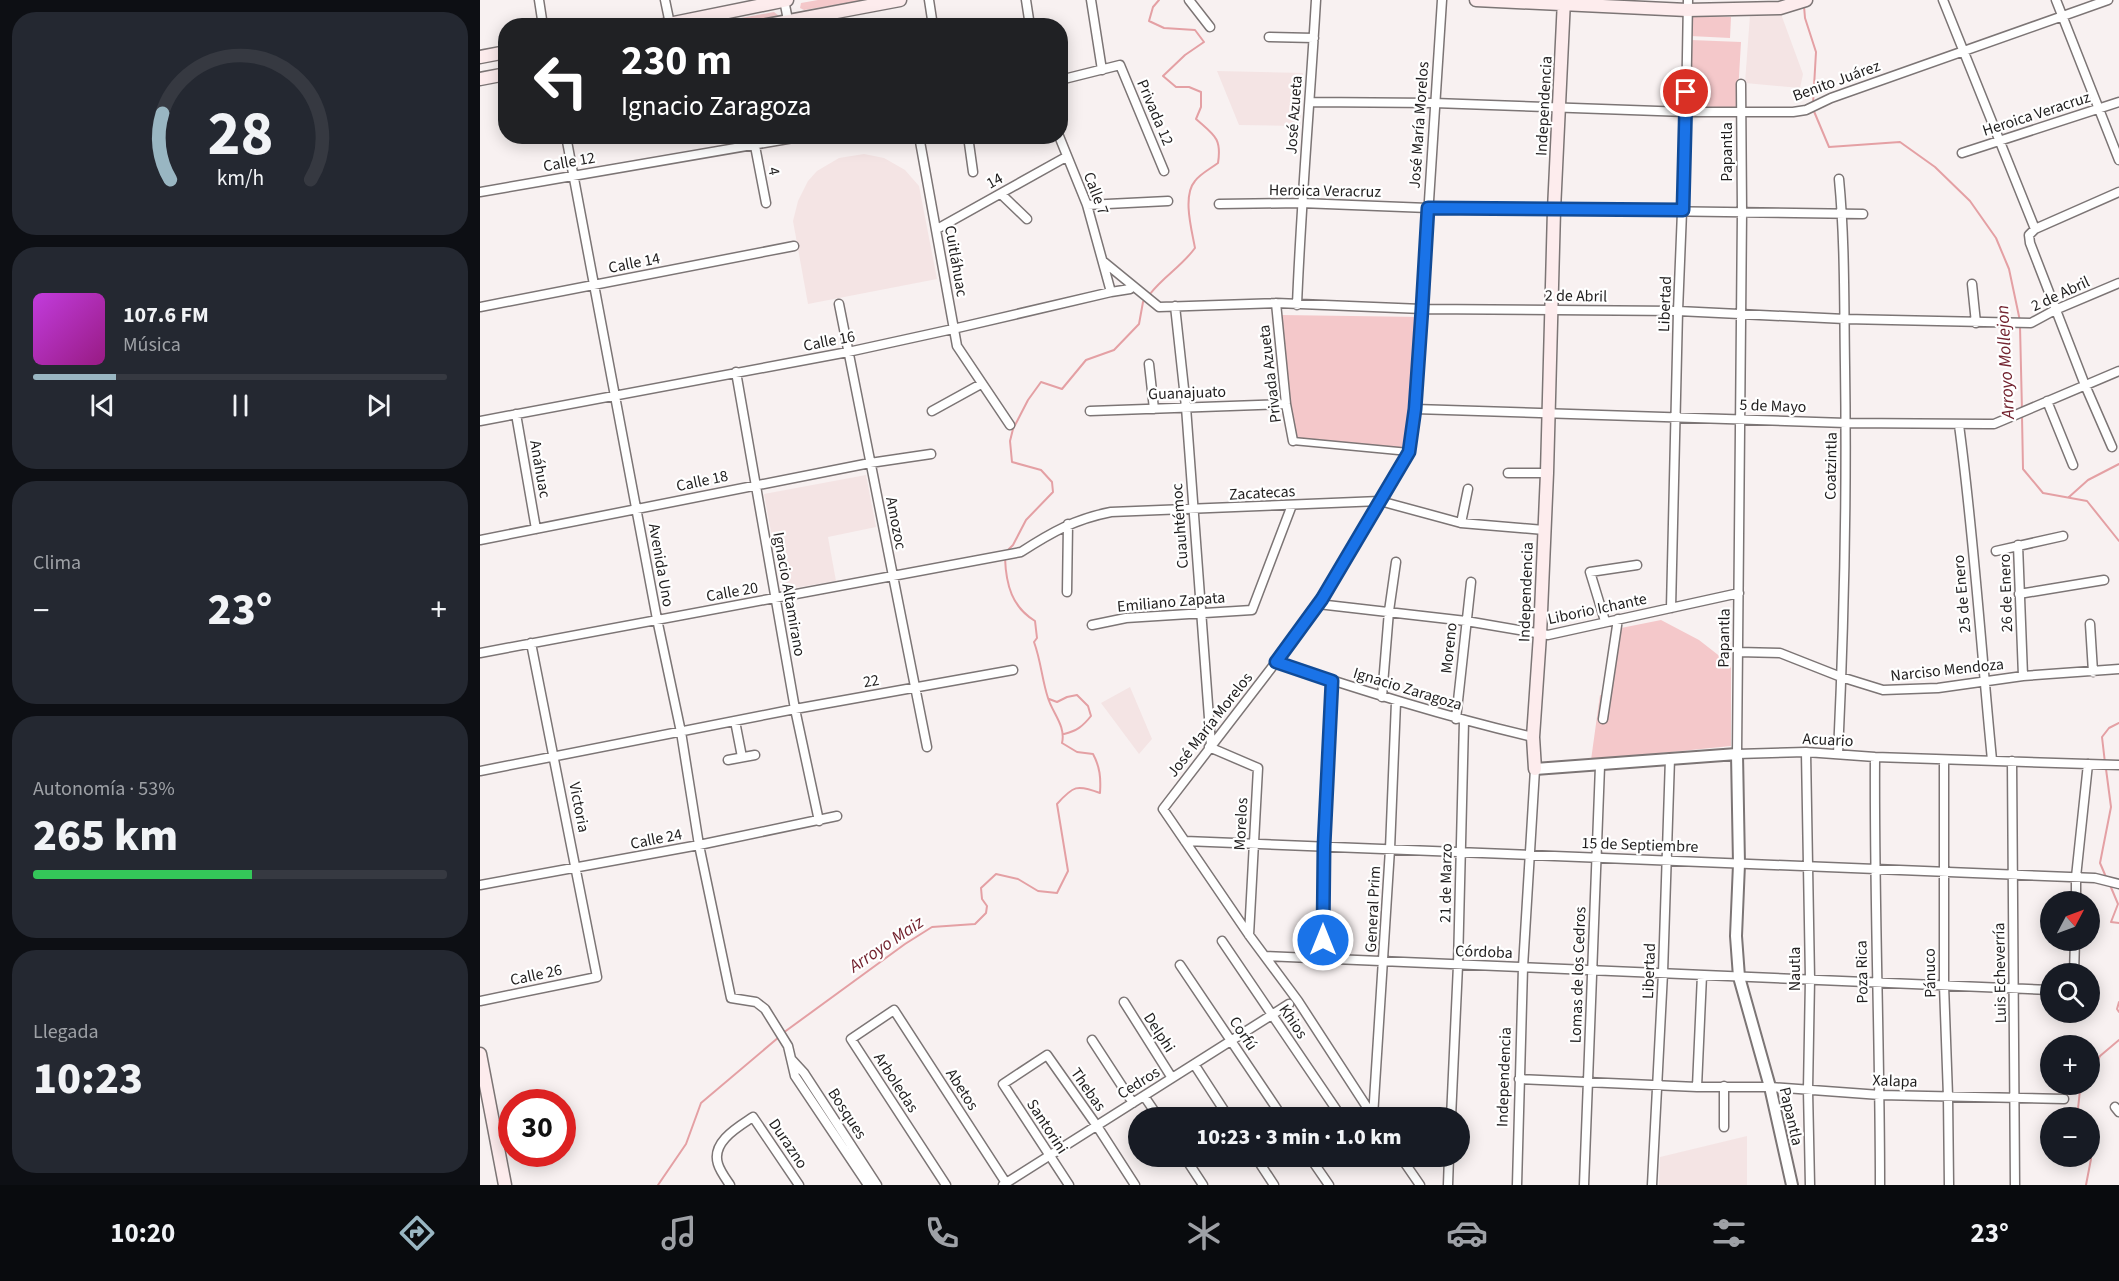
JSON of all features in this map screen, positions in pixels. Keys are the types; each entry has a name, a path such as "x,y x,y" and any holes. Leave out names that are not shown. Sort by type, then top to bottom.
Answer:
{"main road":[{"path":"699,18 785,0"},
{"path":"813,18 900,0"},
{"path":"1476,0 1780,8 1806,0"},
{"name":"Independencia","path":"1535,769 1533,737 1547,473 1554,210 1564,2"},
{"path":"480,57 498,54"},
{"path":"480,79 498,76"},
{"path":"480,1054 505,1185"}],"street":[{"path":"539,0 542,18"},
{"path":"665,0 665,18"},
{"path":"785,0 788,18"},
{"path":"929,0 932,18"},
{"path":"1026,0 1029,18"},
{"path":"1068,78 1102,70 1091,0"},
{"path":"1189,0 1210,27"},
{"name":"José Azueta","path":"1297,304 1300,203 1310,102 1316,0"},
{"name":"José María Morelos","path":"1366,1107 1163,809 1318,604 1409,452 1415,409 1434,103 1443,0"},
{"path":"1943,0 2035,229"},
{"path":"2056,0 2119,160"},
{"name":"Benito Juárez","path":"1310,102 1434,103 1686,112 1793,112 1806,110 1831,98 2108,0"},
{"name":"Libertad","path":"1671,608 1678,311 1686,112 1687,5"},
{"path":"1269,38 1314,38"},
{"name":"Privada 12","path":"1102,70 1120,65 1164,171"},
{"name":"Papantla","path":"1741,84 1737,754 1739,864 1736,936 1739,976 1770,1087 1792,1185"},
{"name":"Heroica Veracruz","path":"1962,153 2119,102"},
{"name":"Avenida Uno","path":"568,144 657,619 681,732 699,845 731,998"},
{"name":"Calle 12","path":"480,192 765,144"},
{"name":"Cuitláhuac","path":"921,144 957,346 1010,425"},
{"path":"969,144 974,172"},
{"name":"Calle 7","path":"1062,144 1088,205 1111,292"},
{"name":"4","path":"755,146 766,203"},
{"name":"14","path":"937,229 1066,157"},
{"name":"Coatzintla","path":"1838,754 1846,423 1842,213 1839,179"},
{"path":"2112,447 2055,310 2029,235 2035,229 2119,192"},
{"path":"1001,194 1027,219"},
{"path":"1088,205 1168,201"},
{"name":"Heroica Veracruz","path":"1219,204 1300,203 1428,208 1863,213"},
{"name":"Calle 14","path":"480,308 794,246"},
{"path":"1104,262 1159,306 1175,306"},
{"name":"2 de Abril","path":"1175,306 1276,303 1422,309 1678,311 1740,315 2031,323 2055,310 2119,283"},
{"path":"1972,284 1976,322"},
{"name":"Calle 16","path":"480,421 848,352 1134,287"},
{"name":"Privada Azueta","path":"1276,303 1286,404 1293,441"},
{"name":"Amozoc","path":"839,304 927,747"},
{"name":"Cuauhtémoc","path":"1175,306 1186,407 1210,746"},
{"path":"1149,364 1154,409"},
{"name":"5 de Mayo","path":"1415,409 1846,423 1994,424 2119,371"},
{"name":"Ignacio Altamirano","path":"736,372 795,709 819,820"},
{"path":"932,411 981,384"},
{"path":"2043,403 2073,465"},
{"name":"Guanajuato","path":"1090,411 1286,404"},
{"name":"Anáhuac","path":"516,414 536,529"},
{"name":"25 de Enero","path":"1959,425 1970,502 1992,760"},
{"path":"1293,441 1409,452"},
{"name":"Calle 18","path":"480,540 870,463 932,454"},
{"path":"1508,473 1547,473"},
{"path":"1461,523 1468,489"},
{"name":"Zacatecas","path":"989,559 1021,552 1068,524 1088,516 1111,513 1380,501 1461,523 1544,530"},
{"name":"Emiliano Zapata","path":"1092,625 1126,618 1252,610 1292,505"},
{"path":"1067,592 1068,524"},
{"path":"1996,551 2063,536"},
{"name":"26 de Enero","path":"2018,545 2024,676"},
{"name":"Calle 20","path":"480,653 989,559"},
{"path":"1382,697 1389,611 1396,562"},
{"path":"1605,621 1590,572 1637,565"},
{"path":"2019,594 2104,580"},
{"name":"Moreno","path":"1460,720 1466,621 1471,582"},
{"name":"Liborio Ichante","path":"1318,604 1466,621 1540,635 1739,593"},
{"path":"1603,719 1618,619"},
{"path":"2090,624 2093,672"},
{"name":"Victoria","path":"531,643 597,977"},
{"name":"Narciso Mendoza","path":"1738,652 1780,653 1841,677 1883,690 1938,688 2024,676 2119,669"},
{"name":"Ignacio Zaragoza","path":"1276,662 1396,702 1533,737"},
{"name":"22","path":"480,771 795,709 1013,670"},
{"path":"1323,959 1324,846 1332,681"},
{"name":"General Prim","path":"1374,1107 1384,962 1396,702"},
{"name":"21 de Marzo","path":"1452,1107 1461,852 1460,720"},
{"path":"735,721 742,757"},
{"name":"Morelos","path":"1210,746 1258,768 1249,935"},
{"name":"Acuario","path":"1535,769 1599,766 1670,758 1806,752 1944,760 2012,760 2116,765"},
{"name":"Nautla","path":"1806,752 1810,980 1808,1090 1810,1185"},
{"path":"728,760 755,755"},
{"name":"Poza Rica","path":"1875,757 1874,869 1880,1185"},
{"name":"Libertad","path":"1652,1185 1663,973 1670,758"},
{"name":"Pánuco","path":"1944,760 1944,985 1948,1185"},
{"name":"Luis Echeverría","path":"2012,760 2015,1185"},
{"path":"2076,891 2088,764"},
{"name":"Lomas de los Cedros","path":"1584,1185 1599,766"},
{"name":"Independencia","path":"1517,1185 1523,967 1535,769"},
{"name":"Calle 24","path":"480,885 699,845 837,816"},
{"name":"15 de Septiembre","path":"1185,841 2095,878 2119,884"},
{"name":"Khios","path":"1222,941 1335,1107"},
{"name":"Córdoba","path":"1266,957 2040,989"},
{"name":"Corfú","path":"1180,965 1276,1107"},
{"path":"1697,1087 1702,975"},
{"name":"Calle 26","path":"480,1001 597,977"},
{"name":"Bosques","path":"731,998 756,1002 765,1009 788,1046 795,1076 868,1185"},
{"name":"Delphi","path":"1124,1002 1172,1078"},
{"name":"Cedros","path":"1005,1184 1289,1004"},
{"name":"Abetos","path":"894,1010 1005,1184"},
{"name":"Arboledas","path":"894,1010 851,1039 946,1185"},
{"path":"1092,1040 1133,1102"},
{"name":"Thebas","path":"1003,1084 1047,1055 1135,1185"},
{"name":"Bosques","path":"792,1060 804,1073 877,1185"},
{"name":"Delphi","path":"1194,1064 1222,1107"},
{"name":"Xalapa","path":"1519,1079 1697,1087 1770,1087 1880,1095 2064,1099"},
{"name":"Santorini","path":"1003,1084 1069,1185"},
{"path":"1724,1086 1724,1126"},
{"path":"1144,1096 1152,1107"},
{"name":"Durazno","path":"730,1185 718,1166 716,1154 721,1144 733,1131 753,1117 799,1185"},
{"path":"1191,1167 1203,1185"},
{"path":"1262,1167 1274,1185"},
{"path":"1317,1167 1329,1185"},
{"path":"1408,1167 1420,1185"},
{"path":"1448,1185 1449,1167"}],"shaded area":[{"path":"818,0 865,0 804,10 800,8 801,3"},
{"path":"774,12 779,16 777,18 741,18"},
{"path":"1781,14 1803,74 1800,88 1745,83 1750,15"},
{"path":"1691,15 1731,17 1730,38 1690,36"},
{"path":"1691,40 1741,42 1737,110 1689,109"},
{"path":"1217,71 1303,73 1300,126 1239,125"},
{"path":"864,154 884,158 905,170 919,186 937,279 808,304 793,221 798,201 808,181 817,171 839,158"},
{"path":"1282,315 1420,317 1405,449 1294,440"},
{"path":"866,475 876,527 828,537 836,581 782,590 764,494"},
{"path":"1661,620 1699,640 1731,665 1731,746 1591,760 1600,695 1607,696 1616,629"},
{"path":"1130,687 1152,739 1139,754 1101,703"},
{"path":"1747,1136 1747,1185 1659,1185 1660,1157"}],"waterway":[{"name":"Arroyo Maiz","path":"1150,294 1195,248 1188,204 1191,187 1197,178 1218,163 1219,155 1218,142 1196,119 1201,107 1201,92 1189,87 1176,87 1163,76 1185,55 1204,42 1195,30 1164,28 1149,21 1153,7 1159,0"},
{"name":"Arroyo Mollejon","path":"1804,6 1805,18 1816,52 1813,104"},
{"name":"Arroyo Mollejon","path":"1813,109 1829,147 1900,142 1935,167 1970,201 1996,238 2009,269 2020,321"},
{"name":"Arroyo Maiz","path":"1005,553 1013,545 1026,520 1053,492 1052,482 1041,470 1012,462 1010,441 1013,429 1028,400 1041,382 1062,389 1086,360 1114,350 1139,324 1143,302 1146,299"},
{"name":"Arroyo Mollejon","path":"2020,326 2022,411"},
{"name":"Arroyo Mollejon","path":"2022,416 2023,469 2043,493 2087,501 2119,541"},
{"path":"2069,497 2088,480 2119,464"},
{"name":"Arroyo Maiz","path":"783,1033 932,927 975,924 986,913 987,906 982,899 981,888 996,874 1018,879 1038,891 1057,893 1068,871 1057,804 1067,793 1076,788 1086,788 1100,793 1097,763 1093,754 1077,752 1062,743 1062,731 1048,698 1034,642 1037,638 1035,621 1021,609 1012,594 1005,558"},
{"name":"Arroyo Maiz","path":"1049,699 1057,702 1077,695 1088,706 1091,716 1088,720 1076,730 1064,734"},
{"name":"Arroyo Mollejon","path":"2105,763 2102,737 2109,728 2119,723"},
{"name":"Arroyo Mollejon","path":"2106,769 2111,807 2100,863 2106,877"},
{"name":"Arroyo Mollejon","path":"2110,885 2118,904 2111,922 2119,923"},
{"name":"Arroyo Mollejon","path":"2119,1002 2117,1009 2119,1012"},
{"name":"Arroyo Maiz","path":"658,1185 686,1144 701,1103 779,1037"},
{"name":"Arroyo Mollejon","path":"2100,1056 2119,1040"},
{"name":"Arroyo Mollejon","path":"2078,1107 2079,1095"},
{"name":"Arroyo Mollejon","path":"2086,1185 2089,1167"}],"route":[{"path":"1323,940 1324,846 1332,681 1276,662 1322,599 1409,452 1415,409 1428,208 1683,210 1686,92"}]}
